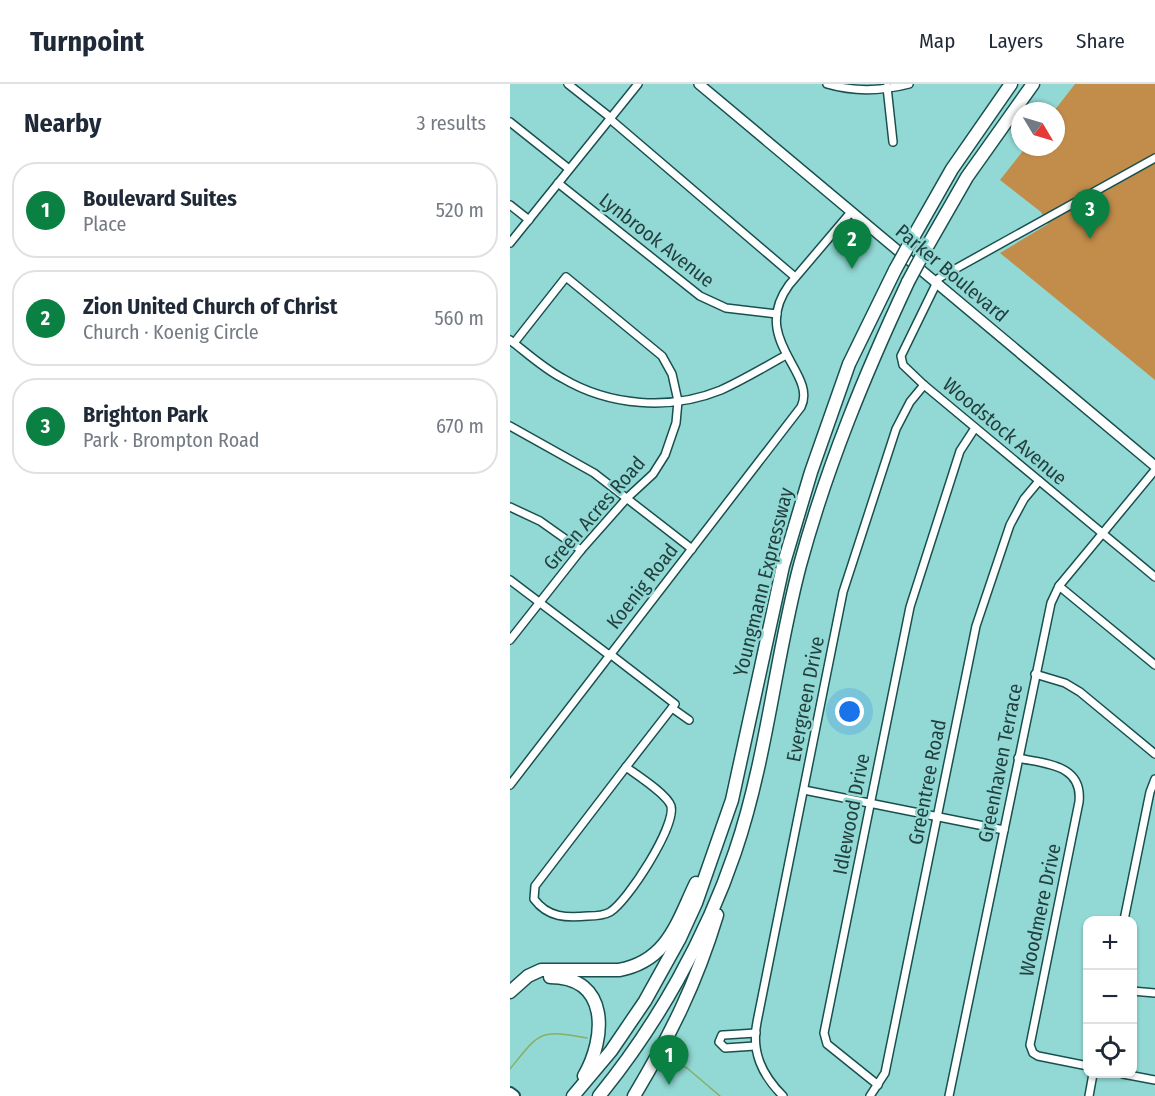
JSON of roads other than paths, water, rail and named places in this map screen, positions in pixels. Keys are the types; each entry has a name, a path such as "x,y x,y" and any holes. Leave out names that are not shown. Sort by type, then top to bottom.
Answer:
{"highway":[{"name":"Youngmann Expressway","path":"573,1096 611,1051 660,975 696,903 732,800 783,566 811,472 849,364 895,270 952,169 1011,84"},
{"name":"Youngmann Expressway","path":"600,1096 684,968 707,921 735,852 761,754 800,566 827,475 866,372 908,282 967,177 1033,84"},
{"path":"510,992 528,976 541,970 619,970 640,964 654,955 667,941 722,833"},
{"path":"634,1096 666,1042 689,996 706,952 735,852"},
{"path":"510,1003 527,985 546,977 572,981 584,988 592,997 598,1011 600,1033 592,1061 573,1096"}],"main road":[{"path":"510,1092 514,1096"}],"street":[{"path":"568,84 795,277"},
{"path":"510,243 638,84"},
{"name":"Parker Boulevard","path":"699,84 1155,468"},
{"path":"827,84 850,89 909,84"},
{"path":"887,86 893,142"},
{"path":"510,122 569,169"},
{"path":"936,284 939,278 966,262 1155,158"},
{"name":"Lynbrook Avenue","path":"558,183 700,296 726,308 777,314"},
{"path":"510,205 529,220"},
{"path":"512,342 557,376 593,393 635,402 678,401 721,390 786,355 778,338 777,314 783,293 851,212"},
{"name":"Green Acres Road","path":"510,640 581,550 627,498 653,474 665,455 676,423 678,401 672,374 662,356 566,277 512,342"},
{"name":"Woodstock Avenue","path":"936,284 901,356 903,364 924,385 1155,577"},
{"name":"Koenig Road","path":"510,785 801,407 805,397 803,386 786,355"},
{"name":"Evergreen Drive","path":"783,1096 763,1070 755,1046 756,1033 843,592 896,429 910,402 924,385"},
{"path":"510,426 594,473 692,549"},
{"name":"Idlewood Drive","path":"878,1085 827,1044 824,1037 910,607 960,451 975,428"},
{"name":"Greenhaven Terrace","path":"949,1096 1048,612 1059,586 1155,468"},
{"name":"Greentree Road","path":"870,1096 885,1073 976,626 1010,525 1038,481"},
{"path":"510,507 553,529 581,550"},
{"path":"510,580 675,704 626,767 535,886 533,895 537,902 557,916 567,918 611,912 653,858 671,816 671,806 666,798 626,767"},
{"path":"1059,586 1155,665"},
{"path":"1035,674 1065,683 1080,692 1155,754"},
{"path":"672,708 689,720"},
{"name":"Woodmere Drive","path":"1018,758 1066,770 1075,779 1079,789 1079,802 1029,1045 1033,1053 1038,1056 1083,1065"},
{"path":"1125,916 1150,792 1155,779"},
{"path":"804,790 1004,830"},
{"path":"1137,991 1155,993"},
{"path":"755,1046 725,1048 719,1042 722,1035 756,1033"},
{"path":"1137,1077 1155,1080"},
{"path":"1089,1096 1092,1078"}],"waterway":[{"path":"510,1069 528,1047 542,1036 559,1034 587,1038"},
{"path":"664,1057 687,1068 720,1096"}],"place":[{"name":"Brighton Park","path":"1090,239"},
{"name":"Zion United Church of Christ","path":"852,269"},
{"name":"Boulevard Suites","path":"669,1085"}]}
